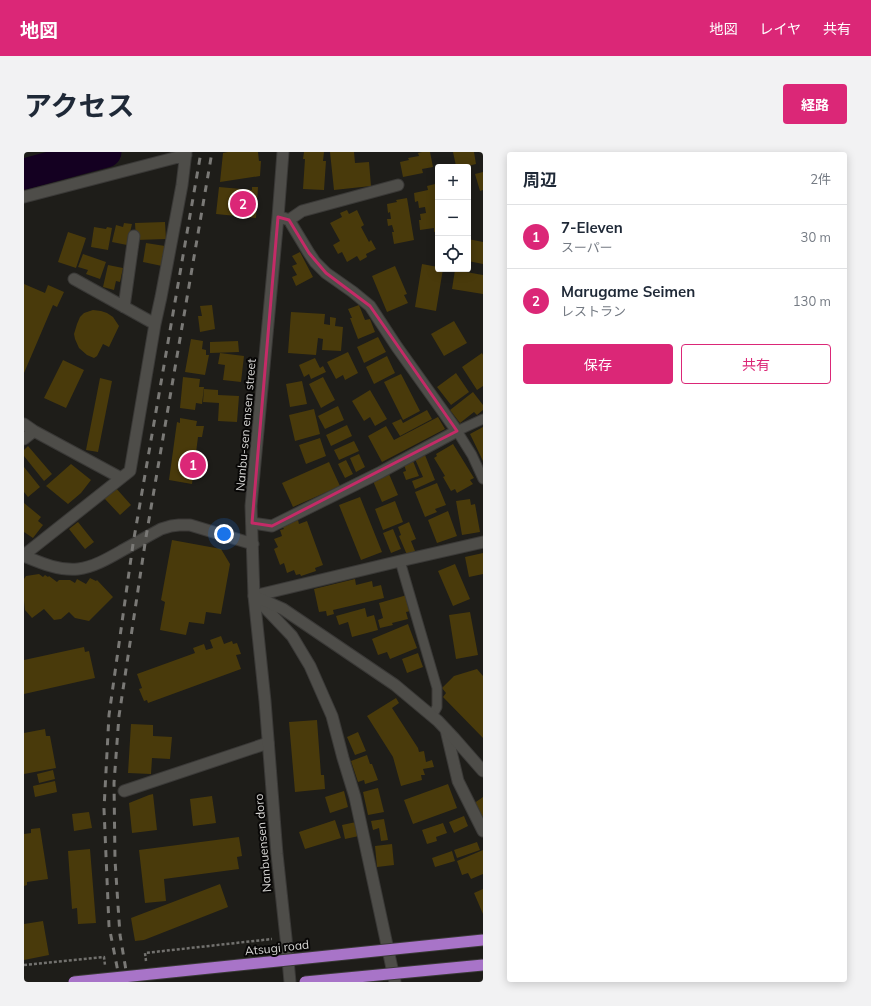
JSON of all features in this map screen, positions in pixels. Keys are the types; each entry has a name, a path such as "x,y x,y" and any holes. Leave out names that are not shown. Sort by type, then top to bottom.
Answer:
{"highway":[{"name":"Atsugi road","path":"74,982 483,940"},
{"path":"305,982 483,965"}],"street":[{"name":"Nanbu-sen ensen street","path":"265,701 254,596 251,506 283,152"},
{"path":"24,197 186,153 182,185 155,324 130,471 24,555 42,564 60,568 77,569 90,567 161,530 179,525 199,528 253,544"},
{"path":"289,220 302,211 398,186"},
{"path":"252,523 272,526 381,472 457,431 397,347 370,306 326,273 309,254 289,220 278,217"},
{"path":"124,307 134,236"},
{"path":"74,279 155,324"},
{"path":"24,424 34,431 121,478"},
{"path":"24,439 34,431"},
{"path":"254,596 483,542"},
{"path":"254,596 292,636 310,666 332,716 355,797 395,982"},
{"path":"254,596 283,610 395,685 432,716 483,771"},
{"name":"Nanbuensen doro","path":"265,701 277,854 290,982"},
{"path":"446,730 458,781 483,831"},
{"path":"124,791 268,743"}],"lane":[{"path":"483,419 457,431 472,455 483,479"},
{"path":"400,561 437,688 437,707 432,716"}],"path":[{"path":"146,961 145,953 272,939"},
{"path":"24,965 104,957 105,965"}],"highlighted area":[{"path":"278,217 289,220 309,253 326,273 370,306 457,431 272,526 252,523"}],"building":[{"path":"258,152 259,161 261,161 260,176 220,182 223,153"},
{"path":"304,152 324,152 323,161 326,161 324,190 303,189"},
{"path":"330,152 354,152 355,163 369,162 371,186 334,190"},
{"path":"430,152 433,167 422,169 423,173 403,177 400,162 409,160 408,158 419,156 418,153"},
{"path":"453,152 474,152 476,164 471,165 471,164 456,164"},
{"path":"483,172 483,190 480,191 475,174"},
{"path":"435,184 434,232 434,228 420,230 420,214 426,213 425,207 419,208 418,201 415,202 414,193 428,190 427,186"},
{"path":"219,187 252,190 252,187 258,187 256,218 216,214"},
{"path":"407,198 414,240 394,244 392,232 394,232 392,225 388,226 387,219 391,219 390,212 388,213 387,204 397,202 396,200"},
{"path":"347,210 349,214 357,210 364,225 361,227 369,242 371,240 376,249 366,254 367,257 360,261 357,256 347,262 342,252 338,254 333,245 340,241 330,223 342,217 340,213"},
{"path":"165,222 166,239 136,240 135,223"},
{"path":"124,223 132,224 127,245 112,242 116,225 123,227"},
{"path":"94,227 106,229 107,227 112,228 108,250 91,247"},
{"path":"68,232 86,238 76,268 58,262"},
{"path":"471,240 483,242 483,264 471,262"},
{"path":"146,243 165,246 162,266 143,262"},
{"path":"300,252 313,277 296,286 292,277 297,275 292,266 297,264 292,256"},
{"path":"83,254 106,262 100,279 86,274 88,270 78,267"},
{"path":"422,264 435,266 435,272 442,272 436,311 415,307"},
{"path":"108,265 123,268 120,282 116,281 114,290 103,287"},
{"path":"395,266 407,294 404,295 408,303 387,312 372,276"},
{"path":"455,272 466,272 483,275 483,294 452,289"},
{"path":"24,284 45,293 48,285 64,292 57,307 53,305 24,373"},
{"path":"212,305 215,329 200,332 198,316 202,316 200,306"},
{"path":"359,305 365,320 370,319 375,332 358,339 348,309"},
{"path":"93,310 107,313 113,317 119,326 109,347 103,344 97,356 94,358 87,355 79,348 74,334 80,317 84,313"},
{"path":"291,312 325,314 324,324 330,325 330,317 336,318 335,326 343,327 341,351 322,350 323,339 318,338 316,355 288,353"},
{"path":"454,321 467,343 444,356 431,334"},
{"path":"378,337 386,352 364,363 357,347"},
{"path":"191,339 203,341 202,349 206,350 206,355 209,355 205,375 185,372"},
{"path":"238,341 239,352 210,353 210,342"},
{"path":"348,352 358,373 345,380 343,375 336,379 327,362"},
{"path":"220,353 244,356 241,382 223,380 225,365 218,364"},
{"path":"482,353 483,386 477,390 462,367"},
{"path":"387,356 395,373 374,384 366,367"},
{"path":"315,358 320,368 323,366 326,372 311,379 309,374 304,377 299,365"},
{"path":"63,360 84,370 66,408 44,398"},
{"path":"456,373 469,392 451,405 437,387"},
{"path":"401,374 420,411 403,420 384,382"},
{"path":"183,377 200,379 199,387 204,387 202,404 196,403 195,410 180,408"},
{"path":"323,377 335,400 321,408 309,384"},
{"path":"100,378 112,381 98,452 86,450"},
{"path":"302,381 307,404 290,407 286,384"},
{"path":"204,389 218,390 218,395 239,396 237,422 218,421 219,403 203,402"},
{"path":"370,390 387,419 375,426 370,417 364,421 352,401"},
{"path":"473,392 483,405 483,410 477,415 474,412 460,423 450,410"},
{"path":"338,406 344,420 325,429 318,416"},
{"path":"314,409 320,434 295,441 289,415"},
{"path":"427,410 432,419 400,436 392,423 401,419 403,423"},
{"path":"438,417 445,429 382,462 368,436 386,426 394,440"},
{"path":"180,418 197,421 196,426 204,426 202,437 198,437 192,484 169,480 177,422 180,423"},
{"path":"347,425 352,436 331,446 326,435"},
{"path":"483,427 483,461 470,434"},
{"path":"320,438 326,456 306,464 299,445"},
{"path":"354,441 359,451 339,460 334,450"},
{"path":"453,444 474,478 470,480 473,484 457,493 455,489 451,491 443,477 445,476 434,458 437,456 436,454"},
{"path":"28,446 52,474 44,481 24,456 24,450"},
{"path":"359,454 365,467 356,472 350,458"},
{"path":"425,455 435,480 415,489 412,481 423,477 415,459"},
{"path":"346,460 353,474 345,478 338,464"},
{"path":"413,461 419,476 406,480 403,472 406,471 404,464"},
{"path":"329,462 340,486 293,507 282,483"},
{"path":"71,464 91,480 81,493 68,504 46,486"},
{"path":"24,467 40,487 28,497 24,492"},
{"path":"389,474 398,495 382,502 373,481"},
{"path":"437,483 446,505 435,509 437,512 425,517 415,492"},
{"path":"115,487 131,505 120,515 104,498"},
{"path":"360,497 382,552 361,560 339,505"},
{"path":"470,499 471,505 475,504 480,532 462,535 456,501"},
{"path":"395,501 403,522 383,530 375,509"},
{"path":"24,503 41,517 38,521 43,525 33,538 24,532"},
{"path":"448,511 457,536 437,543 428,520"},
{"path":"298,520 299,524 307,521 323,565 315,568 316,571 301,576 300,574 296,575 294,570 287,573 284,563 280,565 274,549 278,547 274,539 282,536 280,530 284,529 282,526"},
{"path":"78,522 94,542 85,549 69,529"},
{"path":"409,522 416,539 411,541 415,551 407,555 399,536 401,535 398,527"},
{"path":"393,529 401,549 391,553 383,533"},
{"path":"172,540 221,549 230,564 221,614 206,612 204,624 189,622 186,635 160,630 165,602 161,600"},
{"path":"483,553 483,574 469,577 465,557"},
{"path":"455,564 470,599 453,606 438,571"},
{"path":"39,574 43,577 45,575 48,577 49,576 57,582 59,580 70,580 75,583 77,579 86,584 90,578 96,581 97,580 113,597 89,621 75,618 69,612 61,619 54,620 44,609 32,618 25,610 24,579 26,576"},
{"path":"355,579 356,585 372,581 373,587 381,585 384,598 333,610 334,614 327,616 326,611 319,612 314,589"},
{"path":"407,595 411,611 406,612 408,619 380,628 378,620 383,618 379,603"},
{"path":"365,608 367,617 374,615 378,630 352,637 348,622 339,625 336,616"},
{"path":"470,612 478,655 456,659 449,615"},
{"path":"408,624 417,648 390,659 387,652 378,655 372,639"},
{"path":"221,636 224,644 232,641 233,644 237,643 241,654 236,655 241,669 148,703 147,700 144,701 139,689 142,688 137,674 195,653 193,648 204,644 206,650 213,648 210,640"},
{"path":"84,647 85,652 89,651 95,678 24,694 24,660"},
{"path":"418,653 423,667 407,673 402,659"},
{"path":"477,669 483,676 483,738 443,697 446,693 442,688 454,676"},
{"path":"396,698 399,703 392,708 418,748 419,752 424,751 426,762 432,760 434,767 423,769 425,775 421,775 422,780 401,786 393,757 367,716"},
{"path":"317,720 321,775 324,775 325,789 295,792 289,722"},
{"path":"131,724 153,725 153,736 172,737 170,759 152,758 151,774 128,773"},
{"path":"45,729 46,736 50,736 56,768 24,774 24,733"},
{"path":"358,732 366,751 355,755 347,737"},
{"path":"367,755 378,780 365,784 364,780 358,782 351,761"},
{"path":"53,770 55,779 39,783 37,774"},
{"path":"55,781 57,792 35,797 33,786"},
{"path":"448,784 457,808 413,824 404,800"},
{"path":"378,788 384,812 368,815 363,792"},
{"path":"344,791 348,807 330,813 325,797"},
{"path":"153,794 157,830 132,833 129,803"},
{"path":"212,796 216,823 193,826 190,799"},
{"path":"483,797 483,820 473,804"},
{"path":"89,812 92,828 74,831 72,814"},
{"path":"464,816 468,826 454,833 449,822"},
{"path":"384,819 388,840 381,841 379,828 373,830 371,821"},
{"path":"335,820 341,838 305,849 299,832"},
{"path":"356,822 359,836 345,839 342,825"},
{"path":"443,823 447,833 436,837 437,841 427,844 422,830"},
{"path":"40,828 48,879 27,882 27,885 24,886 24,834 31,833 31,829"},
{"path":"239,837 242,856 237,857 239,869 164,879 166,901 145,903 139,850"},
{"path":"477,842 480,850 457,858 454,850"},
{"path":"392,844 394,865 377,867 375,846"},
{"path":"90,849 96,923 78,924 77,908 72,909 68,851"},
{"path":"483,850 483,874 471,879 468,873 462,875 457,861"},
{"path":"452,851 455,861 435,867 432,858"},
{"path":"220,884 228,907 144,940 135,941 131,918"},
{"path":"483,889 483,914 474,893"},
{"path":"43,921 49,955 24,960 24,924"}],"waterway":[{"path":"24,174 106,152"}],"railway":[{"path":"120,982 109,926 104,809 109,715 133,544 201,152"},
{"path":"128,982 120,935 115,860 114,783 119,716 146,537 212,152"}],"place":[{"name":"Marugame Seimen","path":"243,204"},
{"name":"7-Eleven","path":"193,465"}]}
